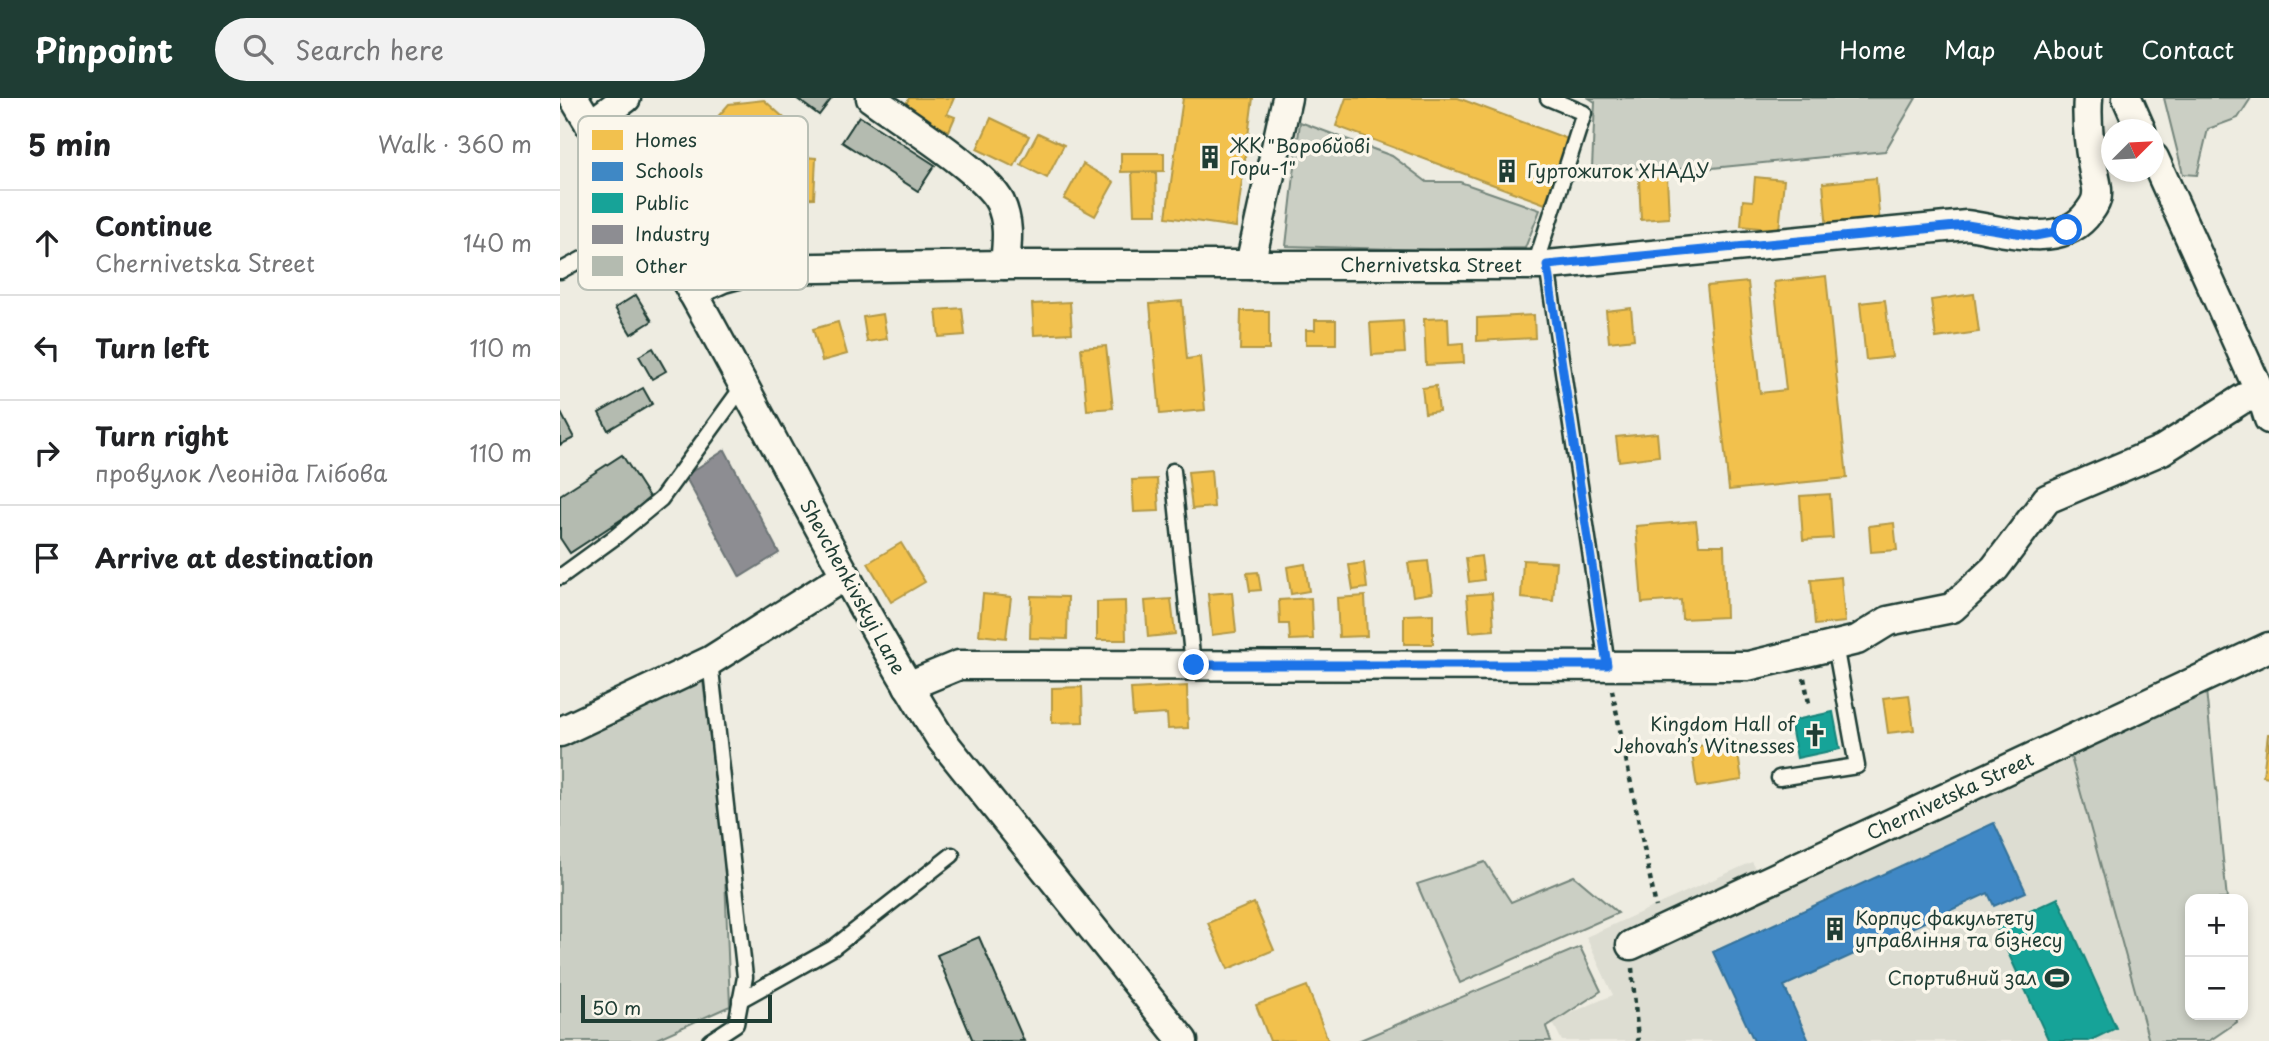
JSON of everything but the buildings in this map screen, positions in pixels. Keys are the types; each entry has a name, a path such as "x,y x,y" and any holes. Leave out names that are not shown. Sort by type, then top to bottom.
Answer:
{"street":[{"name":"Shevchenkivskyi Lane","path":"574,98 585,116"},
{"path":"602,116 625,98"},
{"path":"871,98 975,173 999,201 1008,231 1005,265"},
{"path":"1250,265 1287,98"},
{"name":"Chernivetska Street","path":"808,269 1005,265 1541,265 1967,225 2035,236 2067,230 2081,222 2091,210 2097,195 2086,122 2088,98"},
{"path":"2127,98 2136,119"},
{"path":"2164,180 2267,404"},
{"name":"Chernivetska Street","path":"692,292 696,290"},
{"name":"Shevchenkivskyi Lane","path":"692,292 846,575 941,739 1183,1041"},
{"path":"908,686 959,666 1748,666 1857,640 1888,621 1952,608 1995,568 2047,499 2162,450 2244,398 2267,404"},
{"path":"560,732 710,661 846,575"},
{"name":"Chernivetska Street","path":"1631,945 2269,647"}],"lane":[{"path":"1548,98 1584,113 1541,265 1607,665"},
{"path":"560,271 578,261"},
{"path":"560,577 661,499 743,386"},
{"path":"1173,471 1194,665"},
{"path":"1779,778 1857,766 1835,645"},
{"path":"710,661 745,977 736,1024 710,1041"},
{"path":"740,1000 833,948 952,855"}],"path":[{"path":"1607,665 1658,917 1631,945 1638,1041"}],"shaded area":[{"path":"1589,98 1916,98 1885,151 1702,169 1592,168 1595,102"},
{"path":"2164,98 2251,98 2238,118 2208,129 2197,175 2183,174"},
{"path":"1300,122 1392,156 1427,182 1460,182 1540,210 1525,248 1432,250 1286,246"},
{"path":"702,673 724,849 730,1006 652,1041 560,1041 560,742"},
{"path":"2206,690 2226,894 2185,894 2185,1020 2237,1022 2209,1041 2149,1041 2069,750"},
{"path":"2067,741 2149,1041 1562,1041 1552,1021 1613,995 1586,937 1752,862 1764,882"},
{"path":"1485,862 1511,902 1574,876 1618,913 1460,983 1417,884"},
{"path":"1580,947 1601,991 1546,1027 1551,1041 1358,1041"}],"place":[{"name":"ЖК \"Воробйові Гори-1\"","path":"1210,157"},
{"name":"Гуртожиток ХНАДУ","path":"1507,171"},
{"name":"Kingdom Hall of Jehovah’s Witnesses","path":"1815,735"},
{"name":"Корпус факультету управління та бізнесу","path":"1835,929"},
{"name":"Спортивний зал","path":"2057,978"}],"route":[{"path":"1194,665 1607,665 1547,265 1967,225 2035,236 2067,230"}]}
